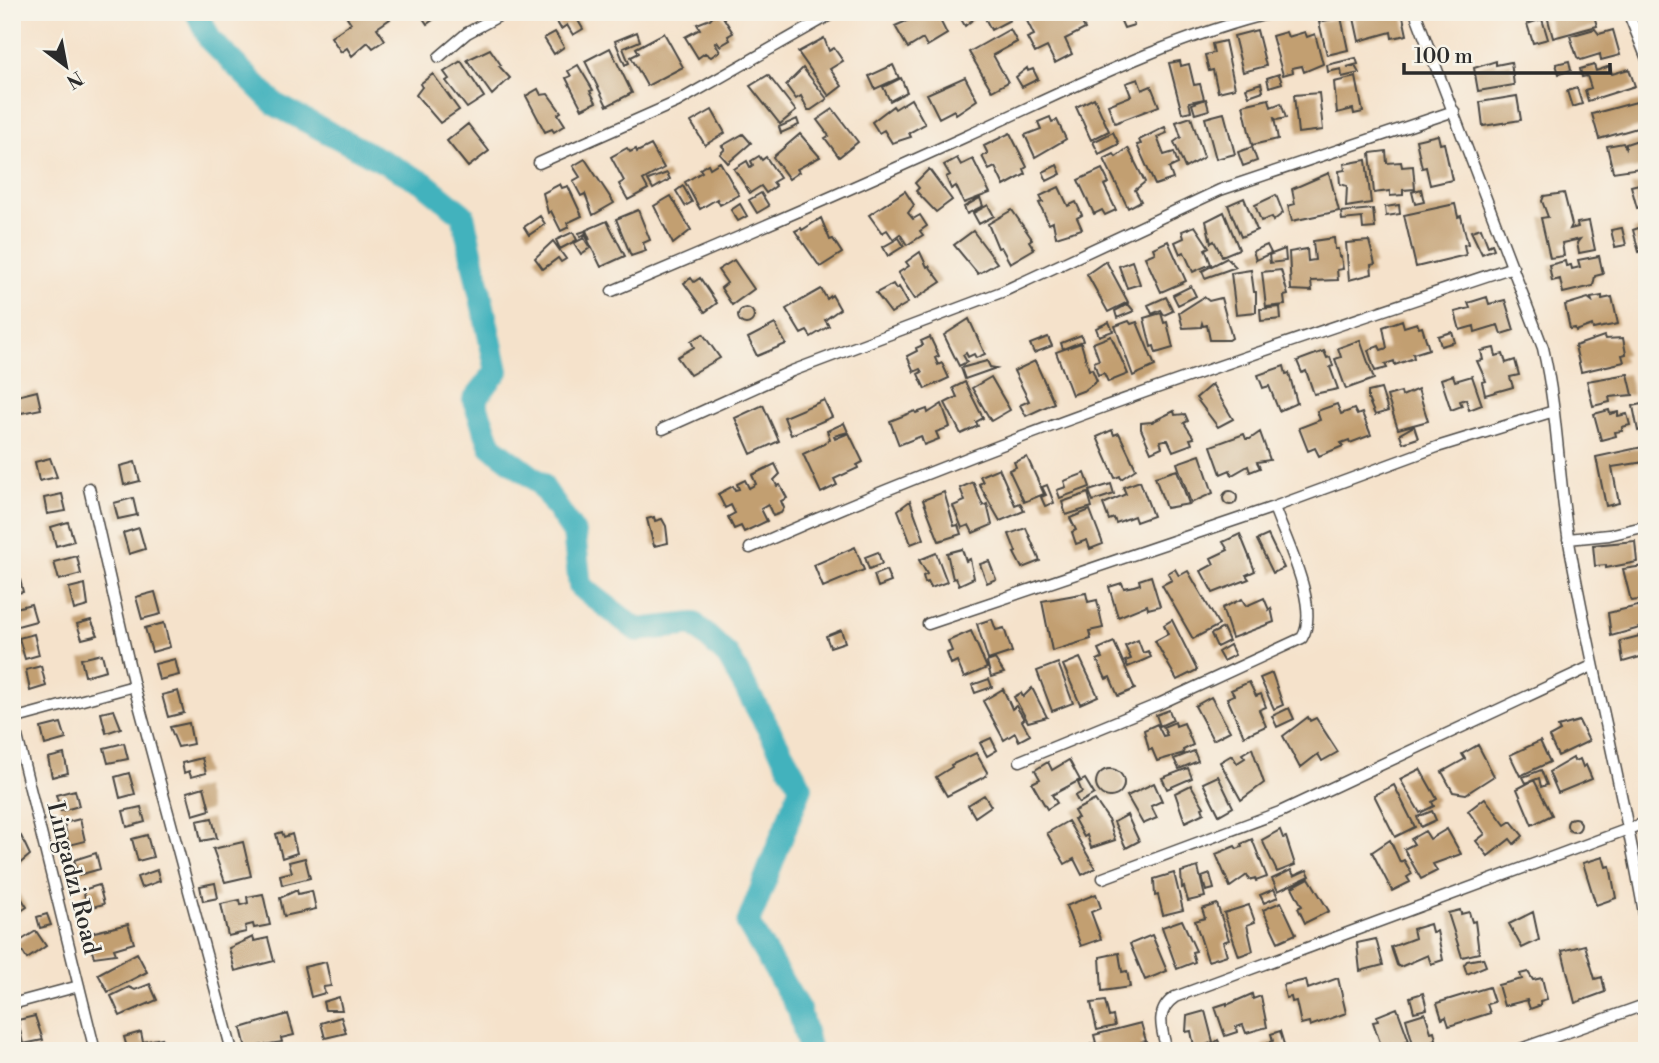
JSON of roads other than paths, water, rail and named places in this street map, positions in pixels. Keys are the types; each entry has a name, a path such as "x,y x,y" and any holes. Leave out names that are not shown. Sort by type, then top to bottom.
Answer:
{"street":[{"path":"439,57 467,33 506,12"},
{"path":"539,163 677,102 822,15 835,12"},
{"path":"612,291 839,195 1160,47 1233,22 1276,12"},
{"path":"1415,12 1543,348 1554,411 1569,540 1592,666 1631,829 1647,931"},
{"path":"1630,13 1647,59"},
{"path":"663,429 792,371 1004,291 1220,190 1454,111"},
{"path":"750,548 874,493 1295,340 1513,267"},
{"path":"928,624 1274,507 1437,447 1554,411"},
{"path":"89,488 134,686 232,1051"},
{"path":"1020,761 1160,704 1303,638 1309,624 1307,604 1274,507"},
{"path":"1569,540 1609,535 1647,526"},
{"path":"1103,878 1225,835 1290,807 1592,666"},
{"path":"13,717 134,686"},
{"name":"Lingadzi Road","path":"13,717 95,1051"},
{"path":"1167,1051 1160,1017 1168,1002 1175,997 1647,822"},
{"path":"12,1004 79,986"},
{"path":"1515,1051 1647,1004"}],"waterway":[{"path":"197,12 210,40 276,105 424,183 463,215 497,371 474,400 491,446 540,483 574,533 580,586 637,630 694,624 728,656 801,787 748,924 799,1010 810,1051"}]}
